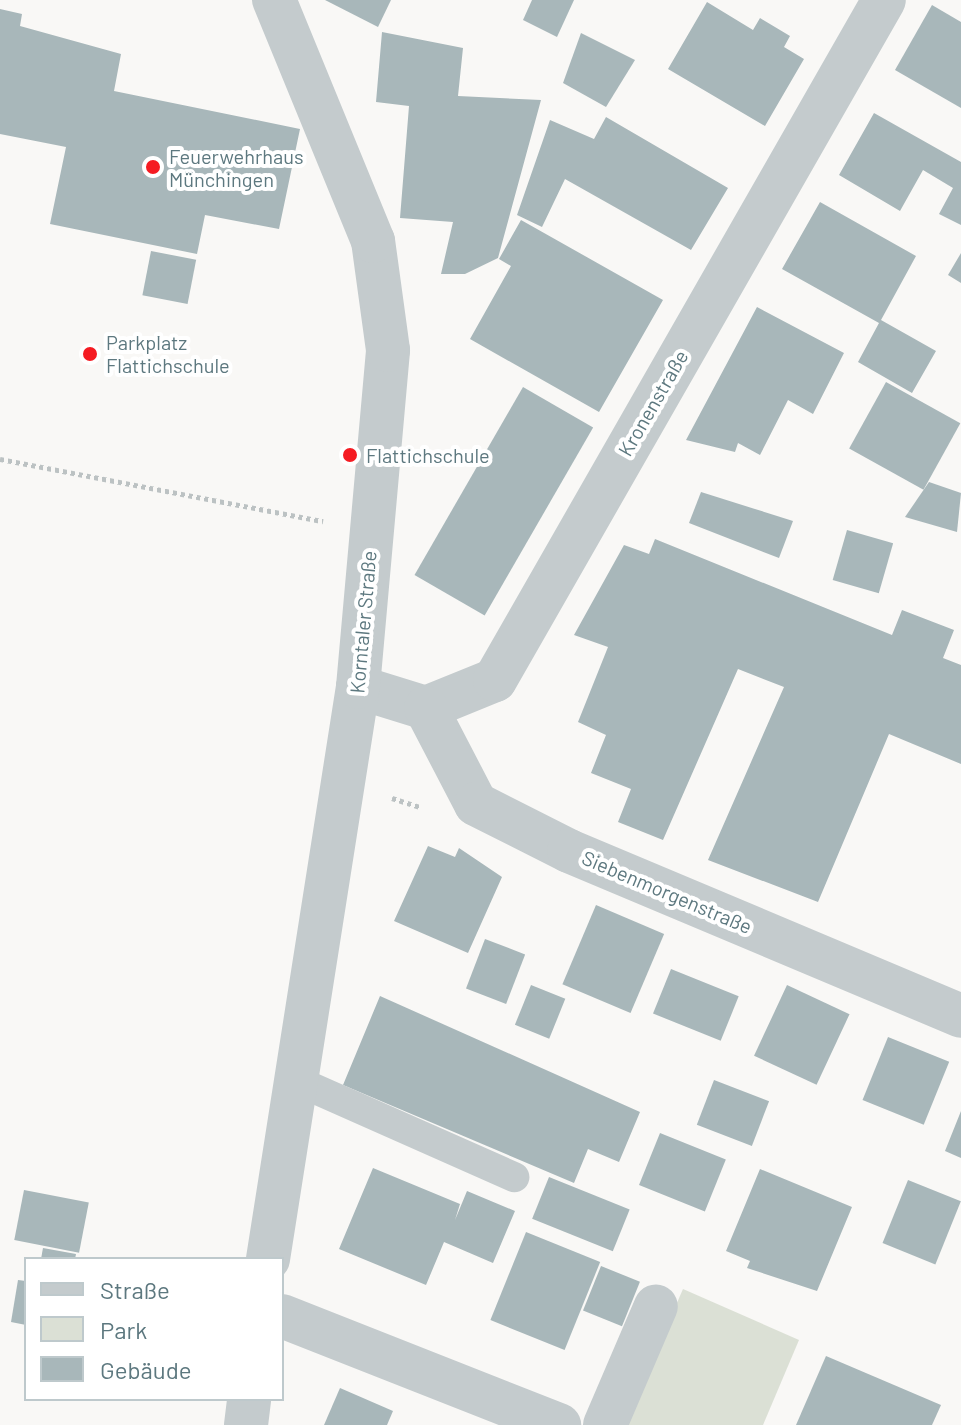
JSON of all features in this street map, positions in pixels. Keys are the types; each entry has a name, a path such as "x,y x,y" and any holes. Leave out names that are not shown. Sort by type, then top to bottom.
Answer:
{"street":[{"name":"Korntaler Straße","path":"268,1257 358,687 388,350 373,241 274,0"},
{"name":"Kronenstraße","path":"426,708 495,680 884,0"},
{"path":"358,687 426,708"},
{"name":"Siebenmorgenstraße","path":"426,708 476,804 569,851 961,1016"},
{"path":"605,1425 656,1306"},
{"path":"284,1317 559,1425"},
{"path":"246,1425 249,1401"}],"lane":[{"path":"295,1080 514,1177"}],"path":[{"path":"0,459 371,529"},
{"path":"387,797 428,809"}],"green space":[{"path":"683,1289 799,1340 763,1425 624,1425"}],"building":[{"path":"325,0 391,0 378,27"},
{"path":"532,0 574,0 557,37 523,20"},
{"path":"707,2 753,30 760,18 790,36 784,47 804,59 765,126 668,69"},
{"path":"932,5 961,22 961,108 895,70"},
{"path":"0,9 22,14 20,26 121,54 114,91 300,129 279,229 205,215 197,254 50,224 66,147 0,134"},
{"path":"382,32 463,48 458,96 541,100 498,258 465,274 441,274 453,222 400,218 409,106 376,102"},
{"path":"581,33 635,60 606,107 563,83"},
{"path":"874,113 961,162 961,225 939,214 953,188 923,170 900,211 839,175"},
{"path":"606,117 728,188 691,250 565,179 542,227 517,215 550,120 594,139"},
{"path":"820,202 916,256 881,320 936,351 912,393 858,362 879,323 782,269"},
{"path":"521,220 663,300 599,412 470,339 511,266 499,259"},
{"path":"151,251 196,260 188,304 142,295"},
{"path":"961,253 961,283 948,275"},
{"path":"757,307 844,353 813,414 788,400 760,455 738,443 735,452 686,440"},
{"path":"886,382 960,423 923,490 849,448"},
{"path":"523,387 593,428 485,615 414,575"},
{"path":"929,482 961,493 957,532 905,517"},
{"path":"701,492 793,521 779,558 689,523"},
{"path":"847,530 893,543 879,593 833,580"},
{"path":"655,539 892,635 902,610 954,630 943,658 961,665 961,764 889,734 818,902 708,860 784,687 738,669 663,840 618,822 631,789 591,773 606,735 578,722 608,647 574,635 624,545 649,554"},
{"path":"428,846 455,857 459,848 502,877 468,953 394,921"},
{"path":"596,905 664,934 631,1013 562,984"},
{"path":"485,939 525,954 506,1004 466,988"},
{"path":"671,969 739,996 721,1041 653,1014"},
{"path":"531,985 565,999 549,1039 515,1025"},
{"path":"787,985 850,1014 817,1085 754,1056"},
{"path":"380,996 640,1112 619,1162 588,1149 574,1183 343,1085"},
{"path":"888,1037 949,1062 924,1125 863,1100"},
{"path":"714,1080 769,1101 752,1146 697,1125"},
{"path":"961,1111 961,1158 945,1151"},
{"path":"660,1133 726,1160 705,1212 639,1185"},
{"path":"373,1168 460,1204 455,1220 467,1191 515,1211 493,1263 444,1242 426,1285 339,1249"},
{"path":"760,1169 852,1207 817,1291 747,1268 750,1261 726,1251"},
{"path":"549,1177 630,1210 613,1251 532,1219"},
{"path":"908,1180 961,1201 935,1264 883,1243"},
{"path":"24,1190 89,1203 79,1253 14,1240"},
{"path":"526,1232 600,1262 565,1350 490,1320"},
{"path":"43,1248 76,1254 75,1257 41,1257"},
{"path":"601,1266 640,1282 622,1326 583,1311"},
{"path":"18,1280 24,1281 24,1325 11,1322"},
{"path":"826,1356 941,1405 932,1425 796,1425"},
{"path":"340,1388 393,1411 387,1425 324,1425"}],"place":[{"name":"Feuerwehrhaus Münchingen","path":"153,167"},
{"name":"Parkplatz Flattichschule","path":"90,354"},
{"name":"Flattichschule","path":"350,455"}]}
